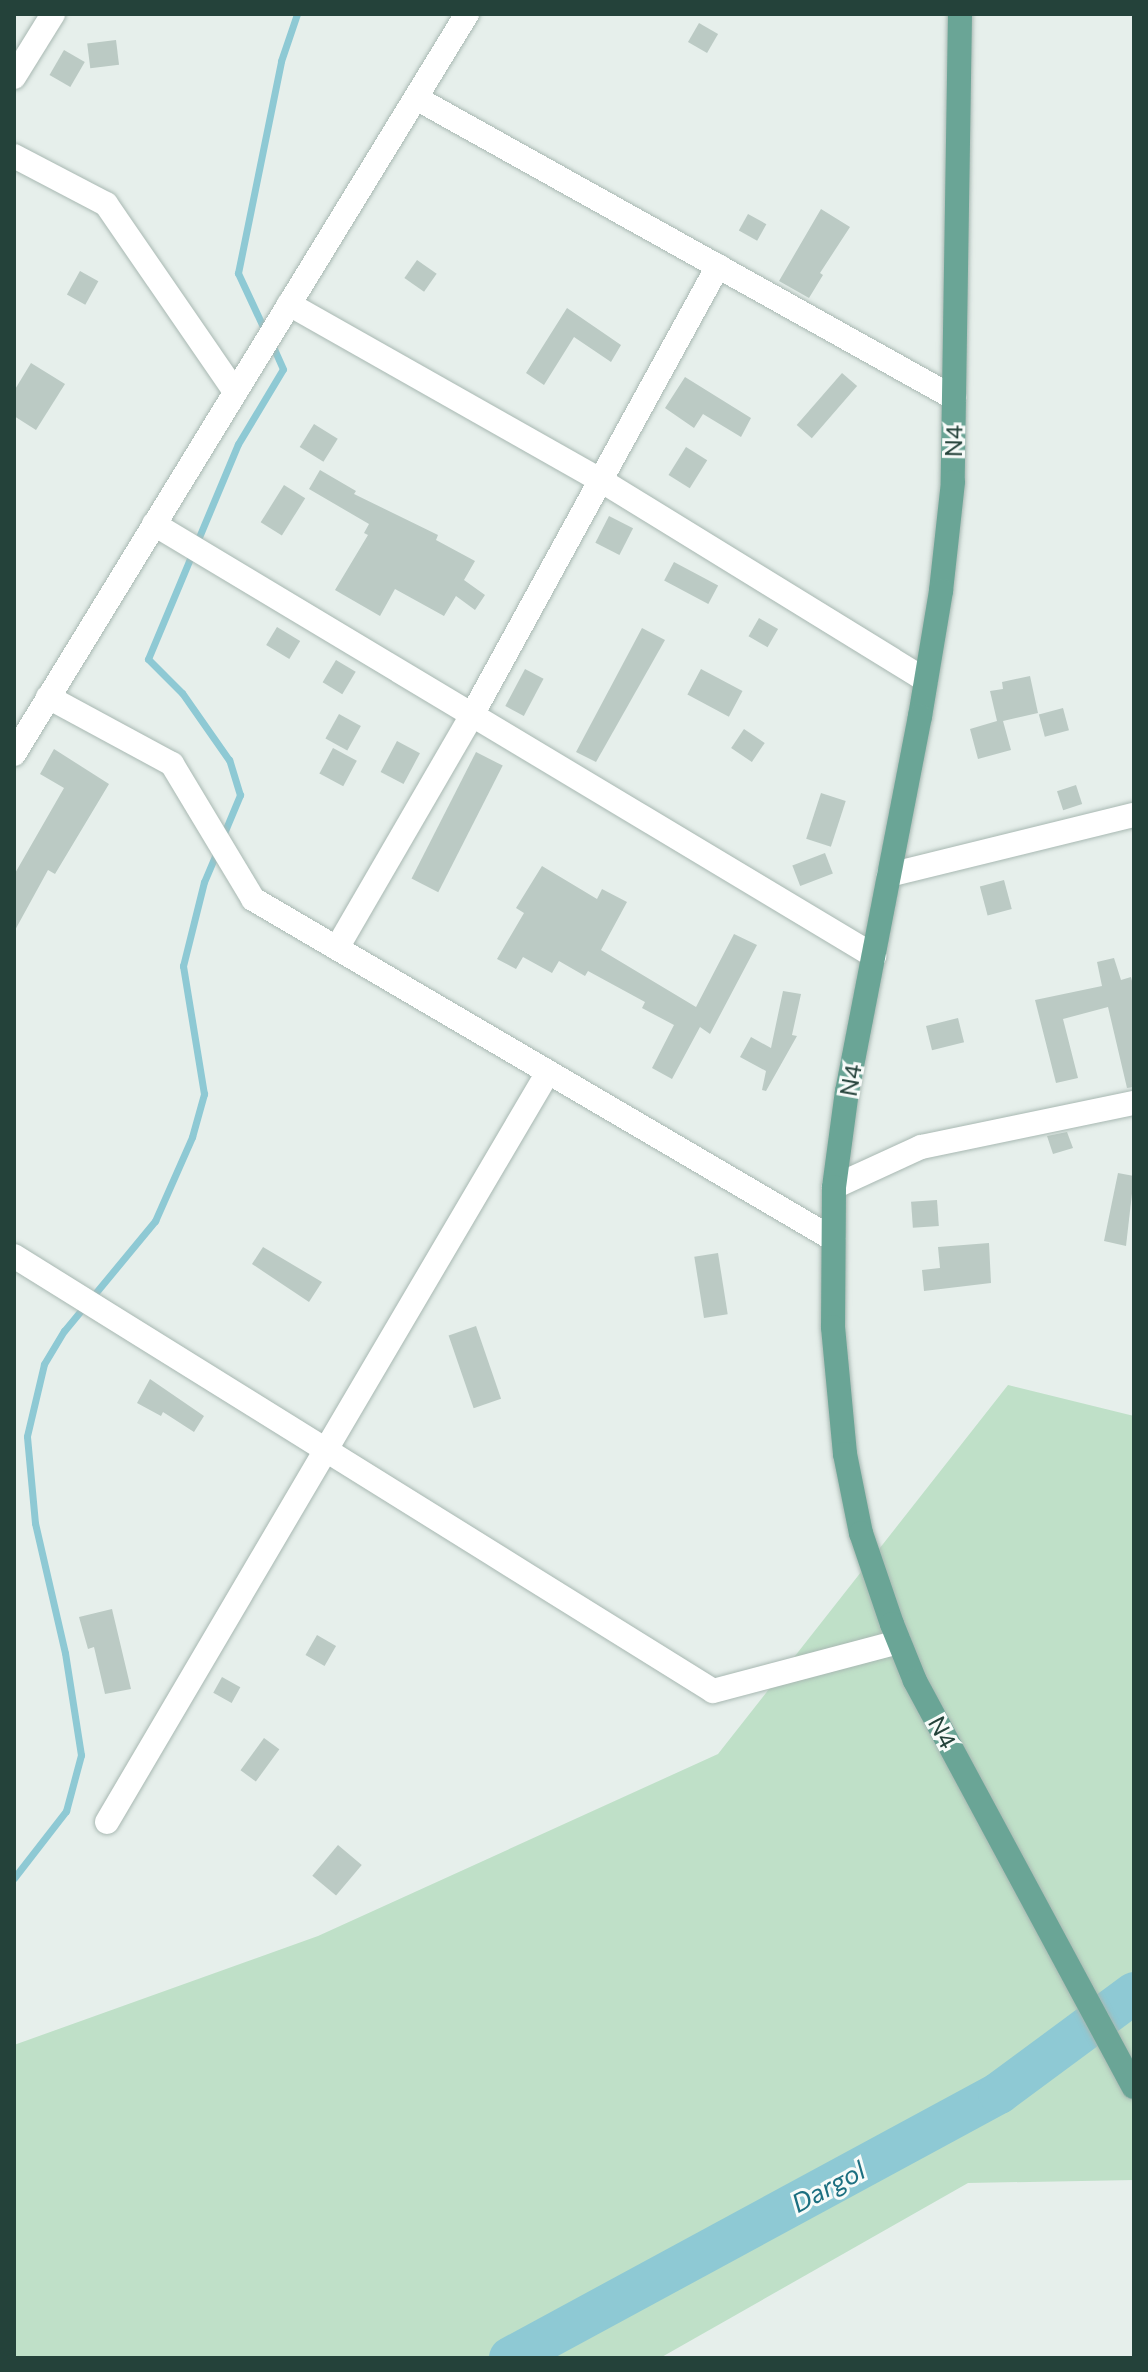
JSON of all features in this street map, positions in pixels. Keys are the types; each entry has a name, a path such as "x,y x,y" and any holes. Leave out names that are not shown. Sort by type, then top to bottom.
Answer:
{"main road":[{"name":"N4","path":"960,14 953,482 941,591 926,680 847,1091 834,1187 833,1327 845,1454 861,1533 899,1642 915,1681 1134,2087"}],"street":[{"path":"14,77 53,14"},
{"path":"14,754 22,722 48,697 467,14"},
{"path":"416,98 954,398"},
{"path":"14,156 106,204 235,392"},
{"path":"337,948 472,715 718,266"},
{"path":"283,314 602,481 926,680"},
{"path":"154,524 874,956"},
{"path":"48,697 172,764 253,899 833,1239"},
{"path":"889,875 1134,815"},
{"path":"107,1822 548,1072"},
{"path":"834,1187 921,1147 1134,1103"},
{"path":"14,1256 713,1691 899,1642"}],"green space":[{"path":"1008,1385 1134,1416 1134,2180 968,2183 660,2358 14,2358 14,2045 318,1936 718,1754"}],"building":[{"path":"699,23 718,34 707,53 688,42"},
{"path":"116,40 119,65 90,68 87,44"},
{"path":"64,50 85,62 70,87 50,75"},
{"path":"821,209 850,227 820,273 823,275 809,298 779,281"},
{"path":"748,214 766,224 757,241 739,231"},
{"path":"417,260 437,274 424,292 404,278"},
{"path":"80,271 98,281 85,305 67,295"},
{"path":"567,308 621,345 611,362 574,337 544,385 526,373"},
{"path":"31,363 65,384 36,430 14,416 14,391"},
{"path":"842,373 857,386 812,438 797,425"},
{"path":"685,377 751,418 741,437 703,414 694,428 665,408"},
{"path":"314,424 338,439 323,462 300,447"},
{"path":"686,447 707,460 690,488 669,475"},
{"path":"320,470 356,491 354,494 438,535 436,540 475,561 464,580 485,595 475,610 456,596 444,616 395,589 380,616 335,590 368,535 364,533 369,524 309,489"},
{"path":"284,485 305,498 282,536 261,522"},
{"path":"609,516 633,528 619,555 595,543"},
{"path":"674,562 718,585 708,604 664,581"},
{"path":"759,618 778,629 768,647 748,636"},
{"path":"277,627 300,641 289,659 266,645"},
{"path":"642,628 665,640 596,762 576,752"},
{"path":"336,660 356,672 342,694 323,682"},
{"path":"525,669 544,679 524,716 505,706"},
{"path":"701,669 742,691 729,717 687,695"},
{"path":"1030,676 1038,713 1003,721 1011,750 978,759 970,729 997,721 990,691 1003,689 1002,682"},
{"path":"1063,708 1069,730 1045,737 1039,714"},
{"path":"339,714 361,726 347,751 325,738"},
{"path":"744,729 765,743 752,762 731,748"},
{"path":"397,741 420,753 404,784 381,772"},
{"path":"333,748 357,761 343,786 319,774"},
{"path":"54,749 109,784 55,874 48,870 14,932 14,875 64,788 40,774"},
{"path":"476,752 503,766 438,892 412,879"},
{"path":"1076,785 1082,804 1063,810 1057,791"},
{"path":"821,793 846,801 831,847 806,839"},
{"path":"825,853 833,874 800,886 792,866"},
{"path":"542,866 597,899 602,889 627,902 601,950 696,1007 734,934 757,945 710,1034 700,1027 672,1079 652,1068 674,1025 642,1008 645,1002 588,971 585,976 559,961 552,973 523,957 516,969 497,959 524,913 516,908"},
{"path":"1004,880 1012,909 988,915 980,886"},
{"path":"1114,958 1121,980 1131,977 1134,989 1134,1087 1127,1088 1108,1007 1063,1019 1078,1078 1056,1083 1035,1000 1102,986 1097,962"},
{"path":"783,991 801,994 792,1035 797,1036 766,1091 762,1090 766,1071 740,1057 751,1037 771,1048"},
{"path":"958,1018 964,1042 932,1050 926,1026"},
{"path":"1067,1132 1073,1148 1053,1154 1047,1136"},
{"path":"1118,1173 1134,1176 1126,1246 1104,1241"},
{"path":"937,1200 939,1226 913,1228 911,1202"},
{"path":"989,1243 991,1283 924,1291 922,1270 940,1268 938,1247"},
{"path":"263,1247 322,1282 309,1302 252,1264"},
{"path":"718,1253 728,1314 704,1318 694,1257"},
{"path":"476,1326 501,1399 474,1408 449,1335"},
{"path":"150,1379 204,1416 194,1432 163,1412 161,1416 137,1403"},
{"path":"112,1609 131,1689 105,1694 94,1647 88,1649 79,1617"},
{"path":"317,1635 336,1646 325,1666 306,1655"},
{"path":"222,1677 240,1687 232,1703 213,1693"},
{"path":"264,1738 279,1749 256,1782 240,1770"},
{"path":"338,1845 362,1865 336,1896 312,1876"}],"waterway":[{"path":"265,331 238,273 281,61 297,14"},
{"path":"222,838 240,795 229,760 182,693 148,659 238,444 283,369 271,342"},
{"path":"14,1878 66,1811 81,1755 65,1653 35,1523 27,1436 44,1364 64,1331 155,1221 192,1137 204,1094 183,966 204,882 218,849"},
{"name":"Dargol","path":"510,2358 999,2093 1134,1993"}]}
